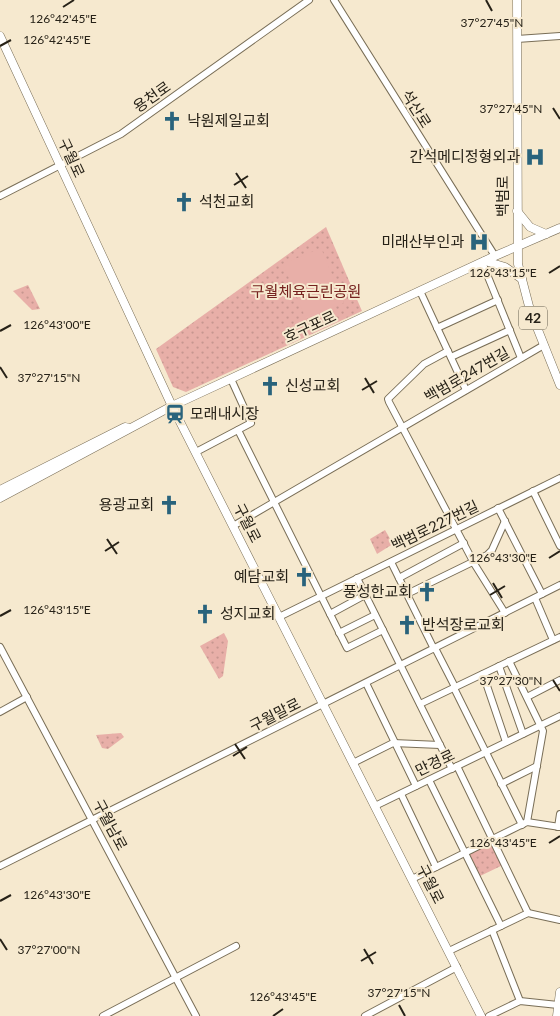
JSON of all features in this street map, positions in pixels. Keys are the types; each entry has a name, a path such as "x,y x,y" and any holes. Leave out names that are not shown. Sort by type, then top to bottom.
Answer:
{"main road":[{"name":"백범로","path":"517,0 518,264 530,310 560,385"},
{"name":"구월로","path":"0,36 172,406 481,1016"},
{"path":"517,211 530,227 546,234"},
{"name":"호구포로","path":"0,490 91,442 125,427 128,428 484,261 560,228"},
{"path":"484,261 505,267 522,279"},
{"name":"호구포로","path":"0,498 127,432 128,428"},
{"path":"557,1016 560,992"}],"street":[{"name":"용천로","path":"0,196 121,134 309,0"},
{"name":"석산로","path":"334,0 495,256"},
{"path":"517,38 560,36"},
{"path":"484,261 521,358"},
{"path":"420,291 466,390"},
{"path":"437,328 498,300"},
{"name":"백범로247번길","path":"402,427 388,399 424,364 510,330"},
{"name":"백범로247번길","path":"233,526 544,344"},
{"path":"196,452 251,423 231,379"},
{"path":"402,427 473,561 505,613"},
{"path":"238,430 346,648 383,630"},
{"name":"백범로227번길","path":"279,617 560,478"},
{"path":"533,491 560,546"},
{"path":"498,508 542,594"},
{"path":"407,594 492,550 505,522"},
{"path":"399,578 464,543"},
{"path":"391,562 501,784 525,823"},
{"path":"357,578 440,745 493,839 528,913"},
{"name":"구월말로","path":"0,866 560,585"},
{"path":"330,614 366,595"},
{"path":"535,598 553,640"},
{"path":"340,633 375,615"},
{"path":"420,704 560,637"},
{"name":"구월남로","path":"0,647 94,820 196,1016"},
{"path":"505,663 527,697 543,731 525,823"},
{"path":"505,663 523,734"},
{"path":"483,674 506,742"},
{"path":"527,697 560,680"},
{"path":"366,683 416,786"},
{"path":"0,712 27,697"},
{"name":"만경로","path":"375,806 560,716"},
{"path":"353,763 396,744 440,745"},
{"path":"501,784 537,766"},
{"path":"429,780 500,926"},
{"path":"401,794 436,867"},
{"path":"412,879 525,823 559,827 560,814"},
{"path":"449,951 528,913 560,920"},
{"path":"492,930 520,1001"},
{"path":"103,1016 236,946"},
{"path":"365,1016 457,968"},
{"path":"489,1016 520,1001 558,1005"}],"green space":[{"name":"구월체육근린공원","path":"326,227 362,311 186,392 173,387 156,349"},
{"path":"321,248 344,303 306,319 283,264"},
{"path":"28,285 40,309 32,310 13,291"},
{"path":"385,530 393,544 377,554 370,539"},
{"path":"224,633 228,641 223,676 219,679 200,646"},
{"path":"121,733 124,737 108,749 102,748 96,735"},
{"path":"493,842 503,865 478,877 468,853"}],"place":[{"name":"낙원제일교회","path":"172,121"},
{"name":"간석메디정형외과","path":"535,157"},
{"name":"석천교회","path":"184,202"},
{"name":"미래산부인과","path":"479,242"},
{"name":"신성교회","path":"270,386"},
{"name":"모래내시장","path":"175,414"},
{"name":"용광교회","path":"169,505"},
{"name":"예담교회","path":"304,577"},
{"name":"풍성한교회","path":"427,592"},
{"name":"성지교회","path":"205,614"},
{"name":"반석장로교회","path":"407,625"}]}
